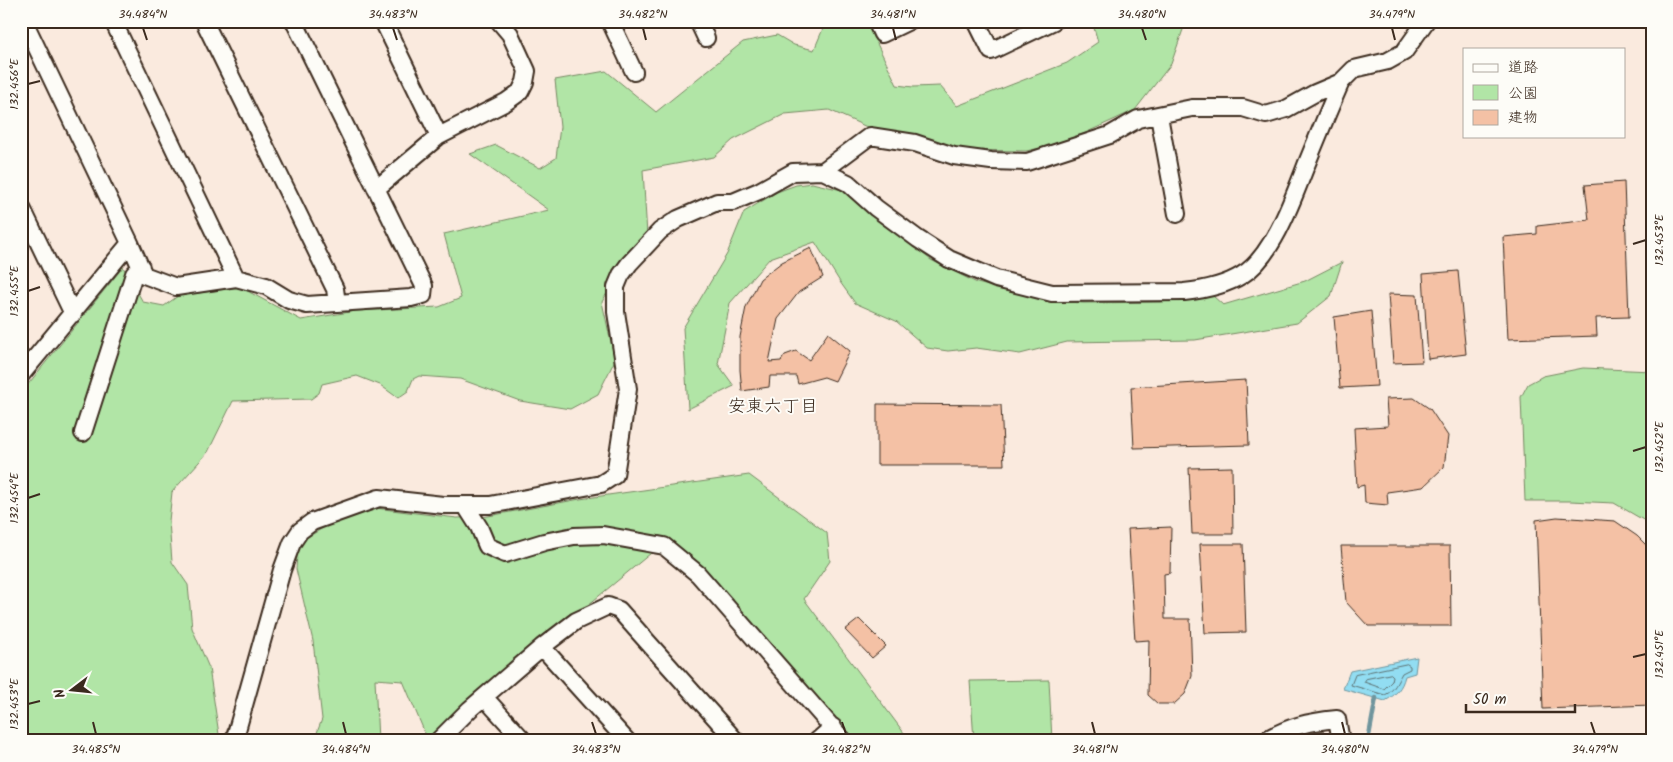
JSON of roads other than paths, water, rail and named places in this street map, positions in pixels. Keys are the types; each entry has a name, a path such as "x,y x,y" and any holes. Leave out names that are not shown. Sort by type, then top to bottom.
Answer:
{"street":[{"path":"24,21 144,275 176,287 236,278 266,286 289,300 307,305 411,298 423,295 424,286 294,21"},
{"path":"113,21 236,278"},
{"path":"204,21 335,289 337,303"},
{"path":"383,21 439,136"},
{"path":"376,189 439,136 506,102 520,92 525,82 527,71 510,34 498,21"},
{"path":"610,21 634,72"},
{"path":"698,21 706,38"},
{"path":"876,21 882,34 909,21"},
{"path":"976,21 991,51 1054,21"},
{"path":"234,741 282,570 292,543 300,531 312,522 379,498 443,506 490,505 601,484 615,475 628,389 616,312 616,287 621,275 629,264 660,231 678,218 718,202 740,200 793,172 823,171 848,183 876,208 949,259 996,279 1052,293 1199,290 1243,275 1262,257 1274,238 1289,207 1341,82 1354,69 1388,61 1404,52 1426,21"},
{"path":"823,171 870,136 915,143 954,156 991,161 1027,162 1110,135 1138,119 1192,108 1243,108 1266,115 1286,109 1314,92 1341,82"},
{"path":"1159,116 1177,214"},
{"path":"21,206 73,314"},
{"path":"21,375 130,243"},
{"path":"83,433 134,274 141,267"},
{"path":"465,505 479,527 487,546 505,554 544,542 574,536 603,535 664,546 698,574 844,741"},
{"path":"438,741 484,697 542,647 576,621 608,606 619,610 736,741"},
{"path":"542,647 627,741"},
{"path":"484,697 524,741"},
{"path":"1264,741 1285,729 1306,722 1336,719 1341,741"},
{"path":"817,741 832,728"}],"water":[{"path":"1417,657 1415,673 1405,676 1398,691 1385,701 1343,689 1350,671"}],"waterway":[{"path":"1368,741 1376,698"}],"district":[{"name":"安東六丁目","path":"773,407"}]}
